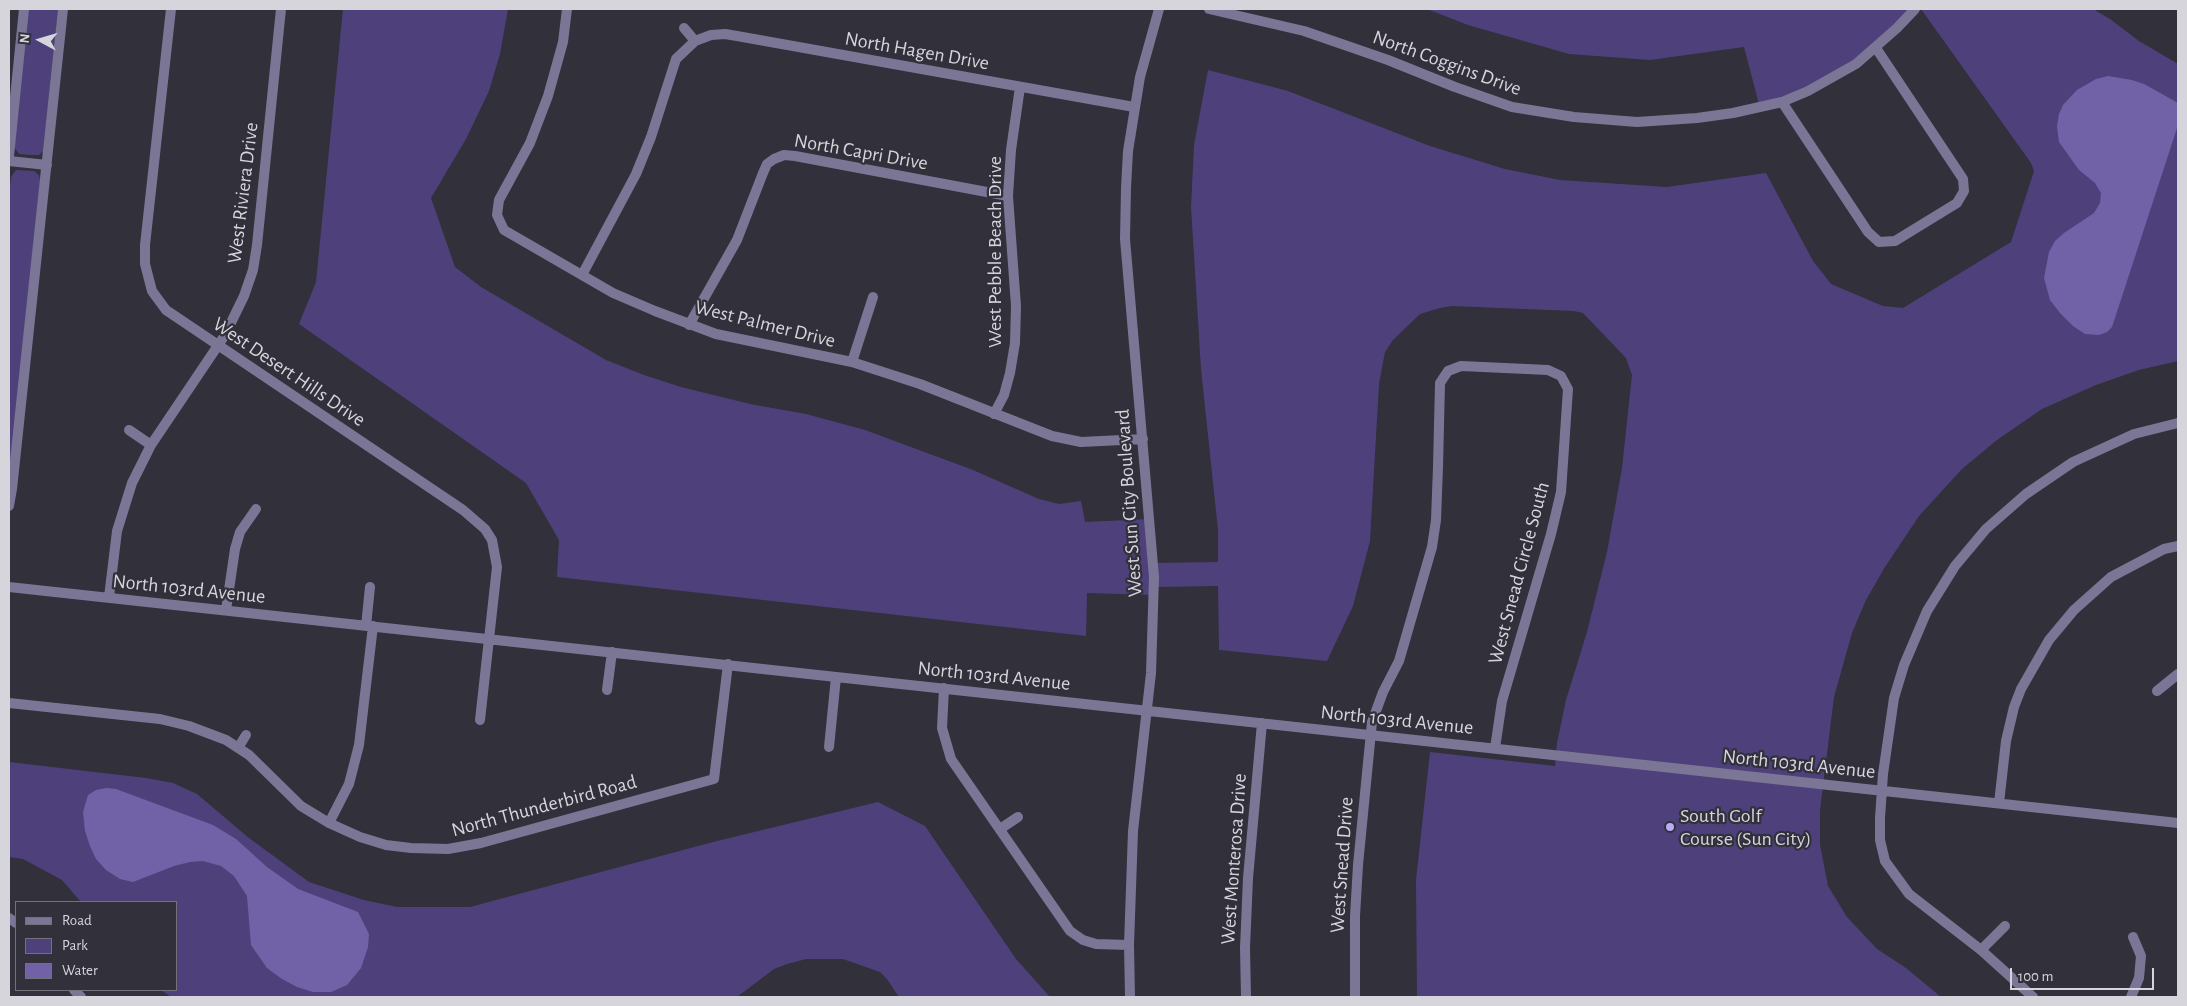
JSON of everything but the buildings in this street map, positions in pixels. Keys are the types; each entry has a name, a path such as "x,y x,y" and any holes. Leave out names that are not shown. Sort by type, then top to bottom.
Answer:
{"street":[{"path":"9,156 24,9"},
{"path":"9,506 63,9"},
{"name":"West Desert Hills Drive","path":"170,9 145,264 152,291 166,310 463,510 485,529 492,540 497,566 480,720"},
{"name":"West Riviera Drive","path":"109,597 117,531 126,498 152,445 218,346 244,296 258,245 281,9"},
{"name":"West Palmer Drive","path":"567,9 563,42 548,96 530,143 499,200 496,214 504,230 613,293 689,325 716,334 852,362 920,384 1052,436 1081,442 1143,439"},
{"name":"West Sun City Boulevard","path":"1130,997 1129,945 1134,830 1153,642 1154,577 1125,238 1128,152 1134,107 1144,57 1158,9"},
{"name":"North Coggins Drive","path":"1209,9 1304,31 1388,60 1487,99 1544,113 1605,120 1660,122 1733,114 1782,102 1834,77 1856,64 1876,48 1915,9"},
{"path":"684,28 694,41"},
{"name":"North Hagen Drive","path":"582,275 636,174 651,137 676,58 694,41 712,35 725,34 1134,107"},
{"path":"1782,102 1868,232 1879,242 1895,241 1957,203 1964,191 1963,179 1876,48"},
{"name":"West Pebble Beach Drive","path":"994,414 1004,395 1015,343 1016,306 1008,196 1011,150 1020,87"},
{"name":"North Capri Drive","path":"689,325 733,247 763,173 768,164 774,159 784,156 795,156 1008,196"},
{"path":"9,161 47,165"},
{"path":"852,362 873,297"},
{"name":"West Snead Circle South","path":"1370,734 1377,705 1400,661 1432,547 1438,485 1440,383 1448,371 1455,368 1548,370 1560,376 1568,389 1568,412 1561,492 1556,516 1502,701 1495,748"},
{"path":"2032,997 1981,950 1909,894 1885,861 1880,840 1882,790 1889,727 1904,665 1927,611 1942,585 1969,547 2026,494 2056,472 2108,445 2134,434 2178,423"},
{"path":"130,430 152,445"},
{"path":"226,610 235,549 240,532 256,509"},
{"path":"1999,803 2006,741 2014,708 2024,682 2049,640 2074,610 2111,577 2164,549 2178,546"},
{"name":"North 103rd Avenue","path":"9,587 2178,823"},
{"path":"329,823 349,784 359,745 369,626 370,587"},
{"path":"607,690 612,652"},
{"name":"North Thunderbird Road","path":"9,703 160,719 208,732 249,755 301,806 329,823 360,837 386,844 411,848 448,849 481,843 714,779 728,664"},
{"path":"2156,691 2178,674"},
{"path":"829,747 836,677"},
{"path":"944,688 942,728 951,759 1070,931 1083,940 1096,944 1129,945"},
{"name":"West Monterosa Drive","path":"1246,997 1245,948 1248,878 1262,723"},
{"name":"West Snead Drive","path":"1355,997 1355,916 1370,734"},
{"path":"238,748 246,735"},
{"path":"1000,828 1018,817"},
{"path":"1981,950 2005,926"},
{"path":"2131,997 2139,978 2141,956 2133,937"}],"green space":[{"path":"28,9 58,9 43,151 39,155 19,154 14,147"},
{"name":"South Golf Course (Sun City)","path":"343,9 508,9 500,54 489,91 466,139 431,198 455,267 481,287 606,360 644,375 681,387 750,404 806,414 865,430 973,470 1039,499 1059,504 1081,501 1085,522 1150,519 1153,563 1218,562 1218,530 1201,369 1191,207 1194,145 1208,70 1288,91 1430,146 1505,169 1560,180 1667,187 1766,173 1813,261 1831,284 1883,306 1903,308 2011,242 2034,171 2031,163 1921,9 2093,9 2110,19 2139,41 2178,64 2178,361 2139,370 2096,385 2042,409 1997,440 1962,469 1919,516 1885,567 1866,600 1852,633 1834,697 1820,810 1820,845 1828,886 1847,917 1877,949 1906,968 1941,997 1417,997 1416,880 1430,752 1555,766 1557,743 1566,700 1587,632 1607,552 1622,468 1632,375 1626,358 1583,313 1574,311 1452,306 1420,314 1393,340 1385,352 1379,384 1370,541 1353,606 1327,661 1219,650 1218,586 1154,587 1154,595 1087,593 1086,636 557,577 559,540 526,483 299,324 316,282"},
{"path":"1427,9 1915,9 1856,64 1760,108 1744,47 1650,60 1569,54 1468,25"},
{"path":"16,170 34,171 39,175 40,181 9,481 9,195 11,177"},
{"path":"9,762 146,778 173,783 197,794 249,838 309,882 364,900 397,907 470,907 713,842 878,802 925,826 1016,959 1050,997 899,997 880,972 843,959 806,959 774,969 737,997 171,997 162,991 178,991 178,901 80,901 62,880 23,859 9,857"}],"water":[{"path":"2108,76 2144,84 2178,103 2178,125 2112,327 2107,332 2099,335 2085,334 2073,326 2060,313 2050,300 2044,278 2049,252 2055,241 2094,213 2100,203 2101,193 2095,183 2079,170 2059,142 2057,126 2059,114 2063,105 2077,90 2096,79"},
{"path":"116,789 213,825 236,839 267,867 298,889 358,912 369,934 368,947 361,968 347,985 331,992 313,992 297,987 282,979 267,968 251,945 247,896 234,876 221,866 203,861 190,862 174,866 133,882 120,879 106,870 96,859 90,846 85,831 83,812 88,795 96,790"}],"place":[{"name":"South Golf Course (Sun City)","path":"1670,827"}]}
